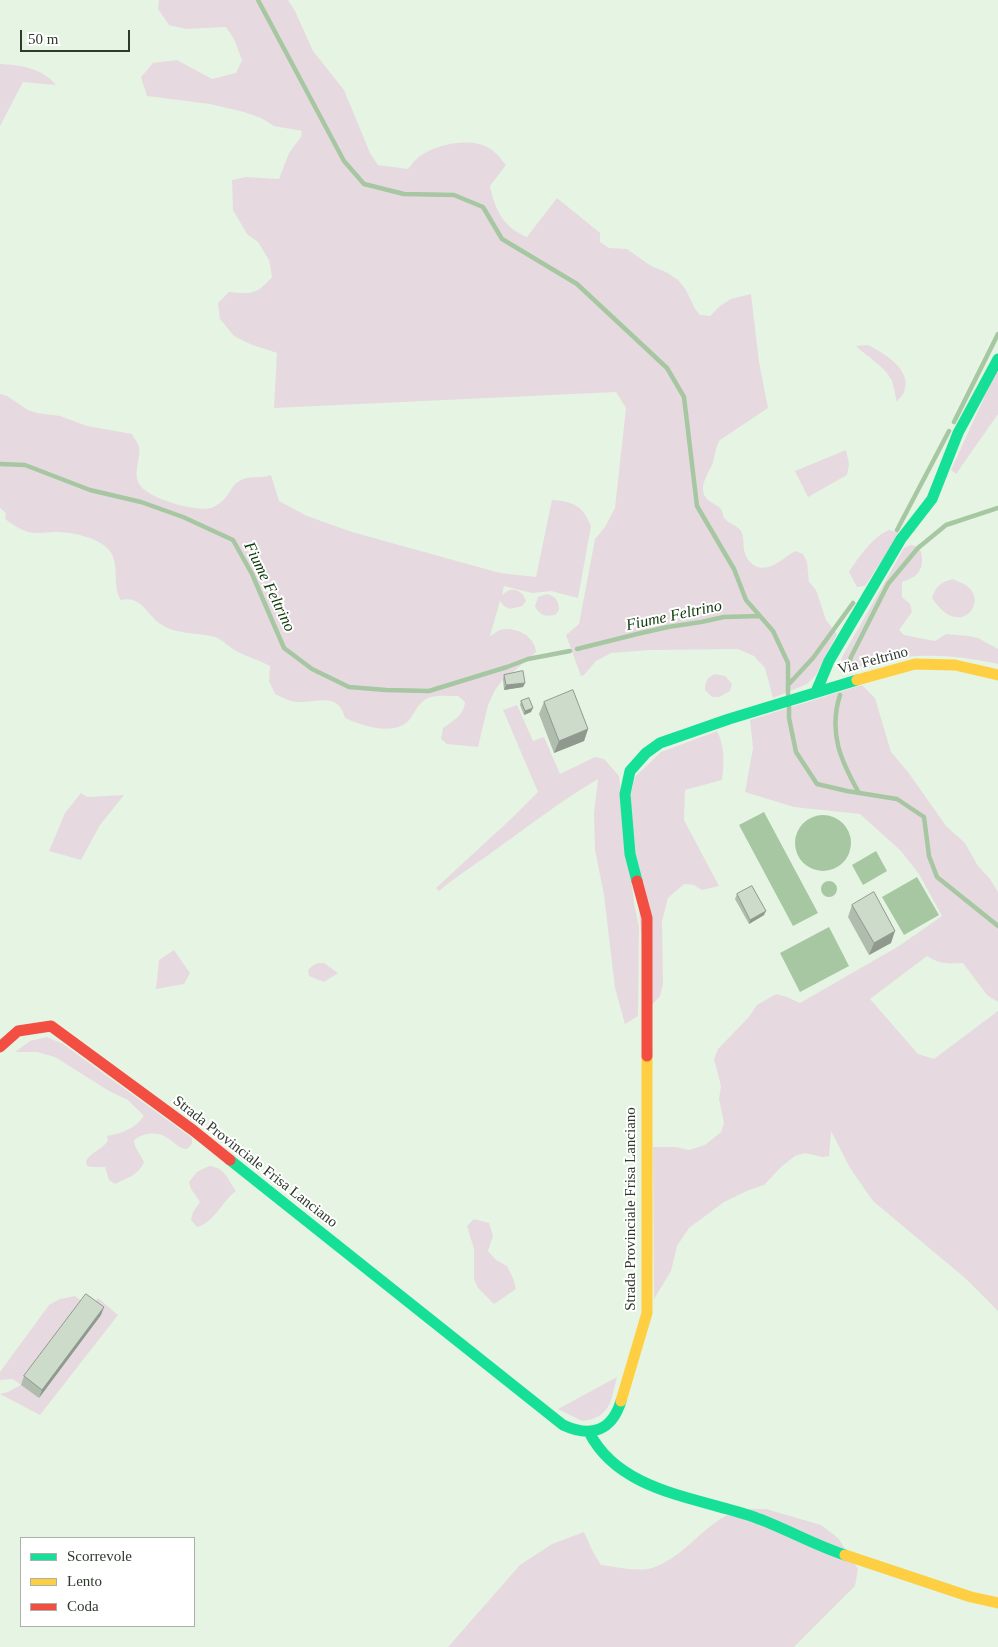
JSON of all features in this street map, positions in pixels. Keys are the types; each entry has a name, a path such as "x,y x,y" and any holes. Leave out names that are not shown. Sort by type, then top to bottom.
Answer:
{"street":[{"path":"816,692 829,661 901,539 932,498 958,433 998,359"},
{"name":"Via Feltrino","path":"816,692 915,664 955,665 998,675"},
{"name":"Strada Provinciale Frisa Lanciano","path":"0,1047 18,1031 51,1026 194,1131 563,1425 575,1431 589,1432 606,1426 617,1413 647,1313 647,918 630,854 625,794 630,771 646,752 660,743 816,692"},
{"path":"589,1432 595,1444 605,1456 626,1472 659,1490 754,1517 838,1553 971,1597 998,1603"}],"shaded area":[{"path":"159,0 288,0 313,51 344,90 370,153 378,165 408,169 420,156 448,144 474,143 482,145 494,152 506,165 490,186 501,217 519,233 527,237 557,198 600,233 600,242 609,248 627,249 651,266 666,272 678,280 700,315 710,316 731,299 751,294 759,362 768,408 720,440 704,482 703,491 711,503 721,509 725,519 741,531 747,557 757,567 762,568 774,565 795,551 803,554 807,562 809,582 816,590 826,620 837,634 816,675 807,684 773,698 765,668 754,656 738,649 650,650 611,653 596,661 581,676 566,635 579,624 595,539 605,527 615,508 626,408 616,392 274,408 277,353 250,344 234,336 220,319 218,303 229,292 254,292 272,277 269,260 258,242 247,234 233,210 232,180 246,177 279,179 289,153 301,137 302,131 274,126 261,118 244,112 210,104 147,96 141,77 153,63 177,60 212,79 236,73 242,60 234,39 226,27 186,29 169,25 158,9"},
{"path":"0,64 31,68 50,79 56,85 23,82 0,126"},
{"path":"868,345 889,358 901,370 906,384 904,392 897,402 892,381 888,374 856,346"},
{"path":"998,367 998,414 956,474 951,470"},
{"path":"0,394 37,413 60,416 87,426 132,434 139,447 137,476 140,485 153,495 173,503 195,508 211,508 224,500 237,482 271,475 279,501 307,516 352,532 500,573 536,577 552,500 571,503 581,509 591,526 578,598 551,591 532,593 504,586 502,595 509,590 516,590 522,594 526,601 522,606 510,609 500,601 490,636 500,630 518,631 532,641 536,652 504,678 495,690 488,705 478,747 447,744 441,739 443,728 463,711 465,702 458,696 427,698 404,724 388,729 369,727 345,718 342,710 332,701 298,702 289,700 275,694 269,681 270,666 238,652 215,637 168,628 157,621 139,603 128,599 121,600 117,588 115,562 113,556 104,545 76,534 28,532 5,519 6,513 0,508"},
{"path":"846,450 849,464 847,475 808,497 795,471"},
{"path":"889,530 900,533 865,586 857,587 849,572 872,542"},
{"path":"911,545 919,547 922,564 916,575 902,582 902,597 910,604 912,612 899,630 904,635 935,641 946,634 978,638 998,649 998,664 956,657 913,656 885,660 843,671 841,667 842,657 904,548"},
{"path":"953,579 966,586 973,594 975,601 973,609 961,617 952,616 942,610 932,598 939,585"},
{"path":"547,594 553,596 558,602 559,610 555,615 543,615 535,606 538,597"},
{"path":"715,674 725,676 732,684 730,691 719,697 712,697 705,690 707,680"},
{"path":"862,685 875,698 891,752 908,772 946,826 965,843 978,866 990,879 998,892 998,1002 987,995 963,963 944,963 927,956 870,999 918,1054 934,1059 998,1011 998,1311 965,1278 873,1201 850,1168 831,1131 829,1156 822,1157 805,1153 795,1156 782,1166 764,1185 724,1202 689,1228 677,1246 671,1271 654,1299 653,1147 675,1147 689,1150 705,1145 721,1132 724,1123 719,1099 721,1086 714,1059 718,1049 748,1018 757,1005 776,994 800,1003 899,946 942,916 919,874 901,851 860,814 794,807 745,792 753,748 750,720"},
{"path":"517,705 533,741 544,737 560,774 595,757 604,759 619,776 634,903 639,927 638,1016 625,1024 615,988 604,895 595,850 594,813 598,779 549,811 439,891 436,888 538,792 503,710"},
{"path":"717,731 723,755 722,780 685,790 684,820 719,886 702,890 694,885 684,884 668,898 662,921 663,984 660,996 648,1009 629,801 635,777 661,752"},
{"path":"81,793 87,797 124,795 100,825 81,860 49,851 65,813"},
{"path":"764,812 818,913 793,926 739,825"},
{"path":"823,815 834,817 843,823 849,832 851,843 849,854 843,863 834,869 823,871 812,869 803,863 797,854 795,843 797,832 803,823 812,817"},
{"path":"876,851 887,871 863,885 852,865"},
{"path":"917,877 939,915 904,935 882,897"},
{"path":"826,881 832,881 837,886 835,895 826,897 821,892 821,886"},
{"path":"829,927 849,966 800,992 780,953"},
{"path":"174,950 190,973 184,984 156,989 159,960"},
{"path":"318,963 324,963 338,973 324,982 309,976 308,970"},
{"path":"47,1037 63,1044 192,1138 192,1144 187,1149 184,1149 165,1136 147,1134 138,1137 134,1140 135,1146 144,1162 136,1173 115,1184 109,1180 105,1167 87,1166 86,1161 88,1158 108,1141 107,1136 128,1130 144,1116 128,1100 109,1091 55,1057 37,1052 15,1052 30,1041"},
{"path":"209,1166 223,1172 236,1191 209,1221 197,1227 191,1220 193,1212 200,1202 191,1189 189,1182 197,1172"},
{"path":"474,1219 489,1223 493,1236 488,1251 496,1260 507,1266 516,1289 494,1304 478,1288 474,1279 474,1249 467,1226"},
{"path":"75,1296 83,1302 21,1384 39,1398 90,1307 98,1298 118,1315 40,1415 0,1394 21,1385 13,1379 0,1380 0,1372 49,1305 60,1299"},
{"path":"617,1377 611,1400 604,1412 599,1416 582,1421 558,1409"},
{"path":"742,1509 766,1509 821,1525 838,1538 858,1569 855,1586 794,1647 448,1647 520,1565 552,1544 584,1532 601,1565 641,1570 652,1568 675,1556 727,1515"}],"building":[{"path":"523,671 525,683 506,685 504,675"},
{"path":"573,690 588,729 559,741 544,702"},
{"path":"529,698 533,708 525,711 521,701"},
{"path":"752,886 766,911 750,920 737,894"},
{"path":"874,892 895,931 874,943 852,905"},
{"path":"86,1294 104,1307 42,1390 24,1376"}],"waterway":[{"path":"258,0 344,161 364,184 404,194 454,195 483,207 502,239 577,284 667,368 684,397 697,506 734,569 746,600 773,631 788,663 788,695"},
{"path":"954,422 998,334"},
{"path":"897,530 949,431"},
{"name":"Fiume Feltrino","path":"0,464 25,465 90,490 141,502 183,517 233,540 252,574 284,648 312,669 349,687 429,691 528,659 570,651"},
{"path":"848,667 851,657 888,584 918,548 946,525 998,508"},
{"path":"788,685 813,658 853,603"},
{"name":"Fiume Feltrino","path":"577,649 668,627 724,617 760,616"},
{"path":"840,695 835,722 838,746 847,770 859,793"},
{"name":"Fiume Feltrino","path":"789,705 789,718 796,752 817,784 897,799 924,817 929,856 937,877 998,926"}],"traffic: fast":[{"path":"816,692 829,661 901,539 932,499 958,433 998,359"},
{"path":"637,881 630,854 625,794 630,771 646,753 660,743 729,719 857,680"},
{"path":"230,1160 563,1425 583,1431 599,1429 612,1419 621,1401"},
{"path":"589,1432 602,1452 619,1468 639,1480 661,1490 754,1517 845,1555"}],"traffic: slow":[{"path":"857,680 915,664 955,665 998,675"},
{"path":"621,1401 647,1313 647,1056"},
{"path":"845,1555 971,1597 998,1603"}],"traffic: jam":[{"path":"637,881 647,918 647,1056"},
{"path":"0,1047 18,1031 51,1026 194,1131 230,1160"}]}
